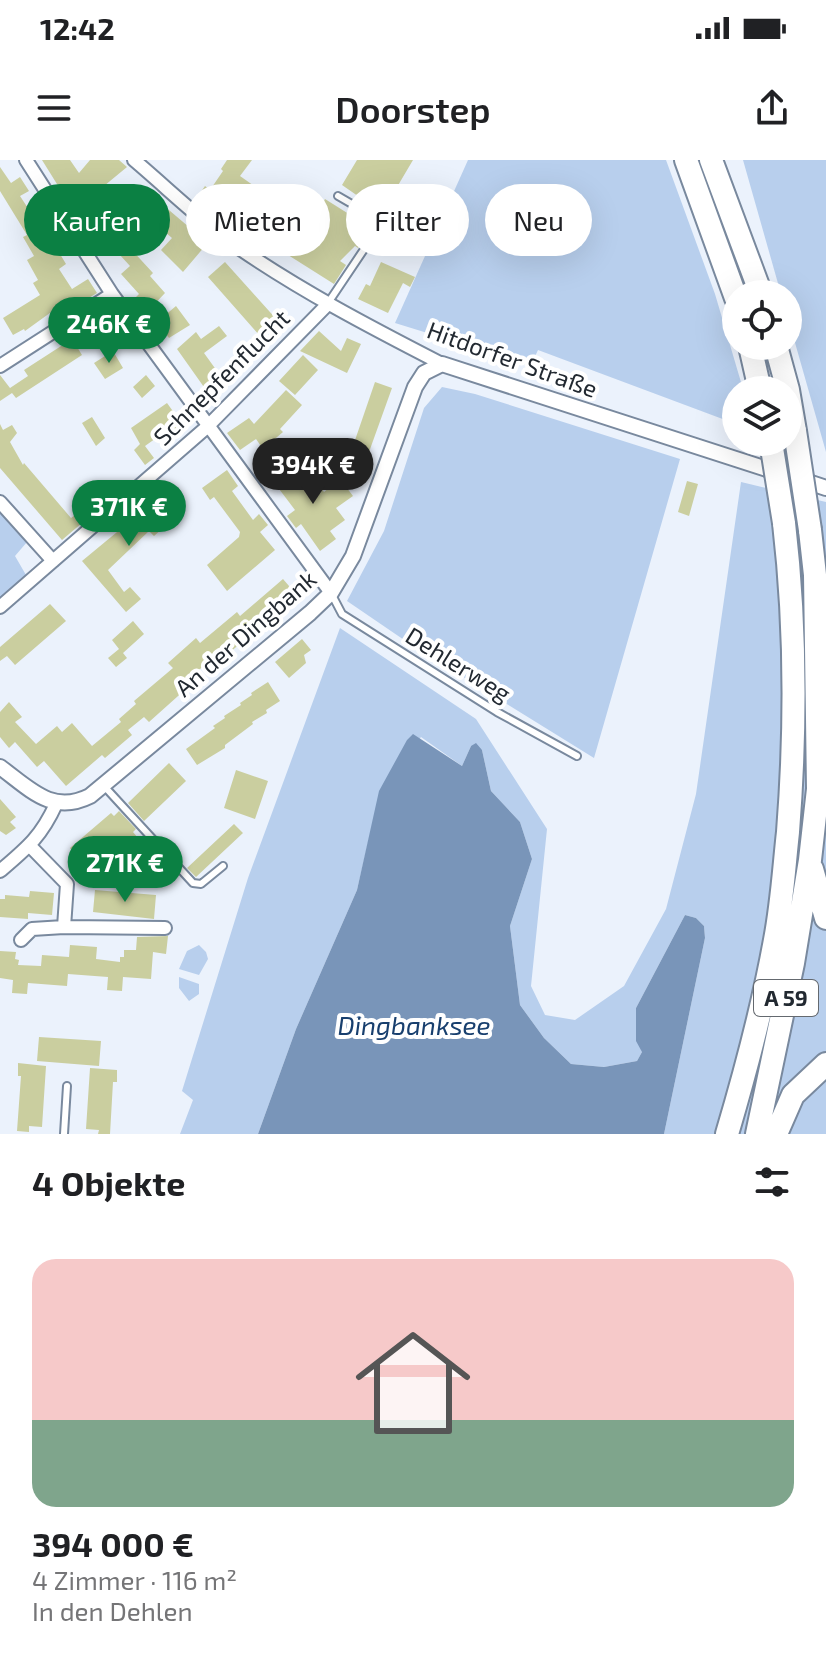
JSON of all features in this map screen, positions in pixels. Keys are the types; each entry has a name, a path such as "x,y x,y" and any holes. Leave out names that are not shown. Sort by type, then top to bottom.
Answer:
{"highway":[{"path":"686,160 729,280"},
{"path":"711,160 756,280"},
{"name":"A 59","path":"727,1134 748,1065 775,940 782,895 795,717 790,570 773,456"},
{"name":"A 59","path":"757,1134 793,963 818,789 815,575 799,456"},
{"path":"810,860 826,918"},
{"path":"776,1134 793,1095 826,1064"}],"street":[{"path":"26,160 112,294 331,593"},
{"name":"Hitdorfer Straße","path":"134,160 231,242 328,304 442,364 826,488"},
{"path":"0,366 112,294"},
{"name":"Schnepfenflucht","path":"0,607 207,427 328,304"},
{"name":"An der Dingbank","path":"56,804 79,802 104,786 331,593 353,556 415,387 424,373 442,364"},
{"path":"0,502 53,561"},
{"path":"0,767 56,804 45,828 30,846 0,871"},
{"path":"30,846 67,884 64,927"},
{"path":"108,928 117,941"},
{"path":"21,940 32,929 165,928"}],"lane":[{"path":"328,304 379,227 376,218 338,196"},
{"name":"Dehlerweg","path":"331,593 342,614 497,712 577,756"},
{"path":"104,786 193,883 201,884 223,866"},
{"path":"64,1134 67,1086"}],"shaded area":[{"path":"468,160 666,160 722,318 722,360 734,360 739,376 722,376 722,419 538,350 531,365 395,323 425,256 469,256 469,184 457,184"},
{"path":"743,160 826,160 826,452 800,360 802,280 777,280"},
{"path":"442,387 475,394 680,459 594,758 410,644 347,601 384,531 424,408"},
{"path":"741,482 826,502 826,1134 664,1134 705,938 704,926 696,918 685,915 636,1008 642,1052 637,1061 604,1067 571,1064 544,1038 520,1005 510,926 532,859 520,822 491,791 482,750 471,746 462,766 421,737 380,791 357,890 296,1029 258,1134 180,1134 193,1100 182,1091 248,878 340,628 476,719 547,829 531,986 545,1015 575,1020 624,986 666,909 696,794"},
{"path":"0,511 27,542 15,556 26,575 0,598"},
{"path":"199,945 208,959 199,975 179,969 187,951"},
{"path":"179,977 199,984 199,994 189,1001 179,988"}],"water":[{"name":"Dingbanksee","path":"413,734 462,766 471,746 476,743 482,750 491,791 520,822 532,859 510,926 520,1005 544,1038 571,1064 604,1067 637,1061 642,1052 636,1041 636,1008 685,915 696,918 704,926 705,938 664,1134 258,1134 296,1029 357,890 379,791"}],"building":[{"path":"42,160 70,160 79,173 90,160 119,160 127,167 106,184 57,184"},
{"path":"227,160 252,160 240,176 251,184 214,184 223,171 221,169"},
{"path":"357,160 413,160 399,184 346,184 346,188 342,185"},
{"path":"0,167 11,183 20,177 24,184 24,194 20,196 24,202 24,230 0,191"},
{"path":"330,202 346,212 346,255 340,261 346,265 334,284 290,256 330,256"},
{"path":"170,211 186,225 186,256 197,256 183,272 167,256 170,256"},
{"path":"34,256 61,256 66,264 59,269 72,289 88,279 97,293 65,312 61,305 25,331 13,335 3,318 40,295 33,283 38,280 27,260"},
{"path":"121,256 137,256 165,293 148,311 136,297 139,294 121,274 130,266"},
{"path":"225,262 278,321 260,336 208,277"},
{"path":"381,262 415,277 410,287 403,283 388,313 358,299 366,284 370,286"},
{"path":"176,306 190,325 169,338 157,322"},
{"path":"97,315 100,321 105,318 120,346 107,354 85,322"},
{"path":"219,326 227,336 204,353 224,387 211,397 177,349 196,332 201,339"},
{"path":"319,331 341,351 347,338 361,344 347,373 300,351"},
{"path":"72,339 82,355 16,398 12,393 0,401 0,375 10,388 28,376 24,370"},
{"path":"113,351 123,368 105,379 94,363"},
{"path":"303,355 318,370 295,395 279,381"},
{"path":"146,375 155,386 142,398 133,387"},
{"path":"375,382 392,388 369,452 353,446"},
{"path":"286,390 302,405 280,429 283,432 263,449 256,439 240,450 227,433 249,418 254,424"},
{"path":"167,403 185,428 172,438 166,431 145,446 154,458 145,465 134,450 140,444 131,428"},
{"path":"92,417 105,438 96,446 82,423"},
{"path":"0,424 3,430 12,425 17,433 10,442 23,465 71,518 75,515 82,523 62,540 0,468"},
{"path":"285,465 302,487 314,478 324,492 340,479 353,496 336,508 345,520 330,531 336,539 320,551 301,524 296,528 287,516 295,510 270,477"},
{"path":"227,470 238,486 232,491 253,520 259,514 268,525 260,532 275,550 227,591 207,565 239,537 240,532 214,497 210,500 202,488"},
{"path":"687,481 698,484 689,516 678,512"},
{"path":"163,494 180,513 154,536 149,531 108,570 124,592 130,587 141,599 126,612 82,561"},
{"path":"283,579 295,593 290,600 252,633 246,626 237,632 243,641 228,654 222,646 206,659 208,662 183,684 187,688 149,722 144,717 128,730 132,735 105,758 102,755 66,786 44,761 37,767 15,742 9,748 0,737 0,712 9,702 22,717 15,722 36,744 57,726 62,732 72,723 92,746 121,722 119,719 136,704 134,701 173,668 168,663 196,638 200,643 237,612 240,616"},
{"path":"50,604 66,621 15,665 7,656 0,661 0,647"},
{"path":"133,621 144,634 123,653 127,658 116,667 108,658 119,649 112,640"},
{"path":"302,639 311,650 304,655 306,663 289,678 275,662"},
{"path":"268,682 280,701 225,748 197,765 186,749"},
{"path":"169,763 186,781 144,821 128,803"},
{"path":"236,770 268,781 255,819 224,808"},
{"path":"0,799 16,817 10,822 16,828 6,835 0,831"},
{"path":"119,811 136,829 133,832 152,855 135,870 127,860 118,868 107,856 88,870 70,848 111,813 114,816"},
{"path":"234,824 243,833 196,877 187,868"},
{"path":"95,890 156,895 154,919 93,912"},
{"path":"30,891 54,893 52,915 28,913 28,919 0,917 0,899 5,899 5,895 29,897"},
{"path":"168,936 166,954 153,952 151,979 123,977 122,991 107,990 108,977 68,974 67,986 28,983 27,994 12,993 13,980 0,978 0,951 16,952 18,965 41,966 42,955 69,957 70,945 97,947 96,959 120,962 124,950 136,950 137,937"},
{"path":"39,1037 101,1041 99,1066 37,1061"},
{"path":"18,1063 46,1066 42,1127 29,1126 29,1132 17,1131 21,1076 18,1076"},
{"path":"90,1068 117,1070 117,1082 113,1082 110,1134 98,1134 99,1130 86,1129"}]}
